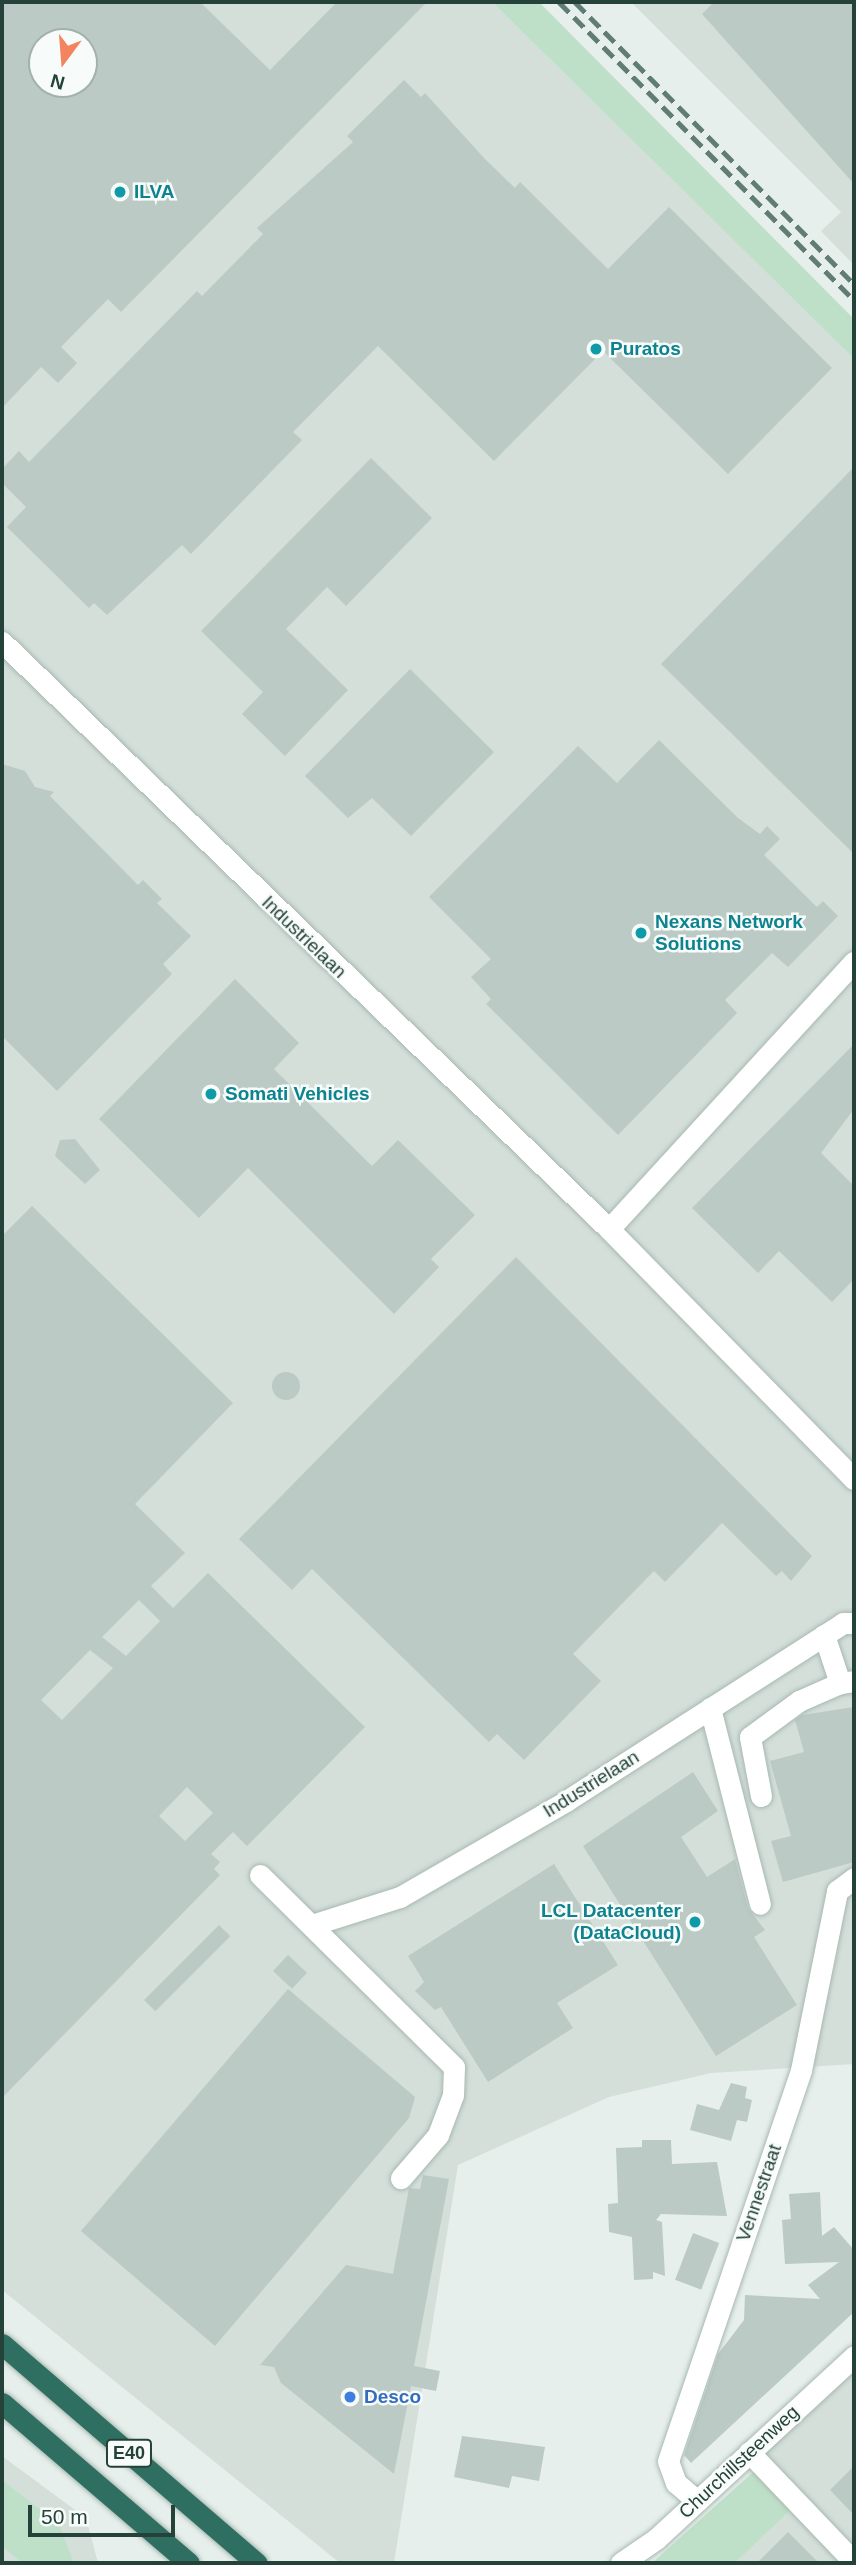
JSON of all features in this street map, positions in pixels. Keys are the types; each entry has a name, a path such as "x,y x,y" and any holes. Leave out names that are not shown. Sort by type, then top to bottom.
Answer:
{"highway":[{"name":"E40","path":"2,2344 257,2563"},
{"name":"E40","path":"2,2403 189,2563"}],"street":[{"name":"Industrielaan","path":"2,642 610,1229 854,1479"},
{"path":"610,1229 854,962"},
{"name":"Industrielaan","path":"315,1924 400,1897 850,1620"},
{"path":"761,1796 750,1737 799,1701 847,1682 824,1634"},
{"path":"710,1708 760,1904"},
{"path":"260,1875 315,1924 454,2067 453,2095 438,2135 401,2178"},
{"name":"Vennestraat","path":"697,2501 676,2483 668,2461 801,2070 838,1891 854,1878"},
{"name":"Churchillsteenweg","path":"621,2563 697,2501 854,2356"},
{"path":"749,2452 854,2562"}],"shaded area":[{"path":"2,2 492,2 854,359 854,2064 711,2073 609,2097 458,2165 394,2563 340,2563 2,2290"},
{"path":"631,2 854,2 854,265 821,231 841,212"},
{"path":"854,2369 854,2563 735,2563 798,2503 749,2452"},
{"path":"2,2456 86,2518 98,2563 2,2563"}],"green space":[{"path":"492,2 539,2 854,319 854,359"},
{"path":"761,2465 798,2503 735,2563 652,2563"},
{"path":"2,2480 59,2524 74,2563 22,2563 2,2546"}],"building":[{"name":"ILVA","path":"2,2 200,2 270,70 337,2 427,2 121,312 108,299 61,347 77,363 58,383 41,367 2,408"},
{"path":"714,2 854,2 854,184 702,14"},
{"name":"Puratos","path":"404,80 421,97 425,93 515,188 520,182 608,269 669,207 832,368 728,474 603,351 494,461 378,346 293,432 302,440 191,554 182,545 107,615 94,603 89,608 7,527 26,507 2,483 2,469 19,451 29,462 197,291 202,296 263,234 257,228 353,142 347,136"},
{"path":"371,458 432,518 346,606 327,587 286,629 348,690 285,756 242,714 263,692 201,631"},
{"path":"854,467 854,854 661,664"},
{"path":"410,669 494,752 411,836 372,798 348,818 305,776"},
{"name":"Nexans Network Solutions","path":"659,740 738,818 760,834 767,826 780,839 764,855 817,907 823,901 838,916 788,967 772,953 725,1000 737,1013 618,1135 486,1004 491,999 471,977 491,959 429,897 578,746 617,783"},
{"path":"2,764 25,771 35,787 54,792 50,796 138,885 143,880 162,899 157,903 191,936 163,964 172,974 57,1091 2,1036"},
{"name":"Somati Vehicles","path":"235,979 299,1043 274,1069 372,1166 398,1140 475,1215 431,1259 439,1267 394,1314 248,1168 199,1218 99,1119"},
{"path":"854,1044 854,1109 821,1153 854,1186 854,1279 832,1302 779,1251 758,1273 692,1208"},
{"path":"75,1139 100,1170 85,1184 55,1156 60,1140"},
{"path":"32,1206 233,1403 135,1504 185,1553 151,1586 173,1608 208,1573 365,1727 247,1846 233,1832 211,1854 220,1862 214,1869 220,1875 2,2098 2,1236","holes":["139,1600 160,1621 126,1656 102,1637","90,1650 113,1668 62,1720 41,1700","187,1787 213,1813 185,1841 159,1816"]},
{"path":"516,1257 812,1556 791,1581 782,1571 776,1576 722,1523 665,1582 654,1571 573,1654 601,1681 524,1760 497,1734 489,1742 312,1569 292,1590 239,1539"},
{"path":"286,1372 296,1376 300,1386 296,1396 286,1400 276,1396 272,1386 276,1376"},
{"path":"854,1707 854,1862 783,1882 771,1841 791,1836 770,1761 804,1752 795,1720 802,1715"},
{"name":"LCL Datacenter (DataCloud)","path":"693,1772 718,1811 681,1837 707,1877 735,1859 748,1908 765,1930 754,1937 797,2005 716,2056 583,1846"},
{"path":"554,1864 618,1965 557,2003 573,2028 488,2082 441,2007 435,2010 415,1991 424,1982 408,1956"},
{"path":"219,1925 230,1936 155,2011 144,2000"},
{"path":"288,1955 307,1973 292,1989 273,1971"},
{"path":"288,1989 415,2097 409,2118 215,2346 81,2231"},
{"path":"731,2083 747,2087 745,2098 752,2100 747,2122 737,2120 731,2141 690,2130 697,2104 719,2110"},
{"path":"642,2140 671,2140 672,2164 717,2162 727,2216 661,2214 656,2220 662,2222 665,2276 653,2272 653,2279 634,2280 632,2237 609,2232 608,2204 618,2203 616,2148 642,2147"},
{"path":"423,2175 449,2179 414,2366 440,2371 436,2391 411,2386 394,2474 281,2383 274,2367 260,2365 346,2265 393,2274 409,2188 420,2189"},
{"path":"820,2192 822,2236 834,2227 854,2250 854,2312 691,2463 684,2455 718,2354 744,2320 745,2295 820,2299 808,2285 839,2262 785,2264 782,2220 791,2219 789,2194"},
{"path":"693,2233 719,2243 701,2290 675,2280"},
{"path":"462,2436 545,2447 539,2481 512,2476 509,2488 454,2477"},
{"path":"854,2466 854,2515 830,2490"},
{"path":"788,2532 819,2563 757,2563"}],"railway":[{"path":"559,2 854,300"},
{"path":"575,2 854,284"}],"place":[{"name":"ILVA","path":"120,192"},
{"name":"Puratos","path":"596,349"},
{"name":"Nexans Network Solutions","path":"641,933"},
{"name":"Somati Vehicles","path":"211,1094"},
{"name":"LCL Datacenter (DataCloud)","path":"695,1922"},
{"name":"Desco","path":"350,2397"}]}
